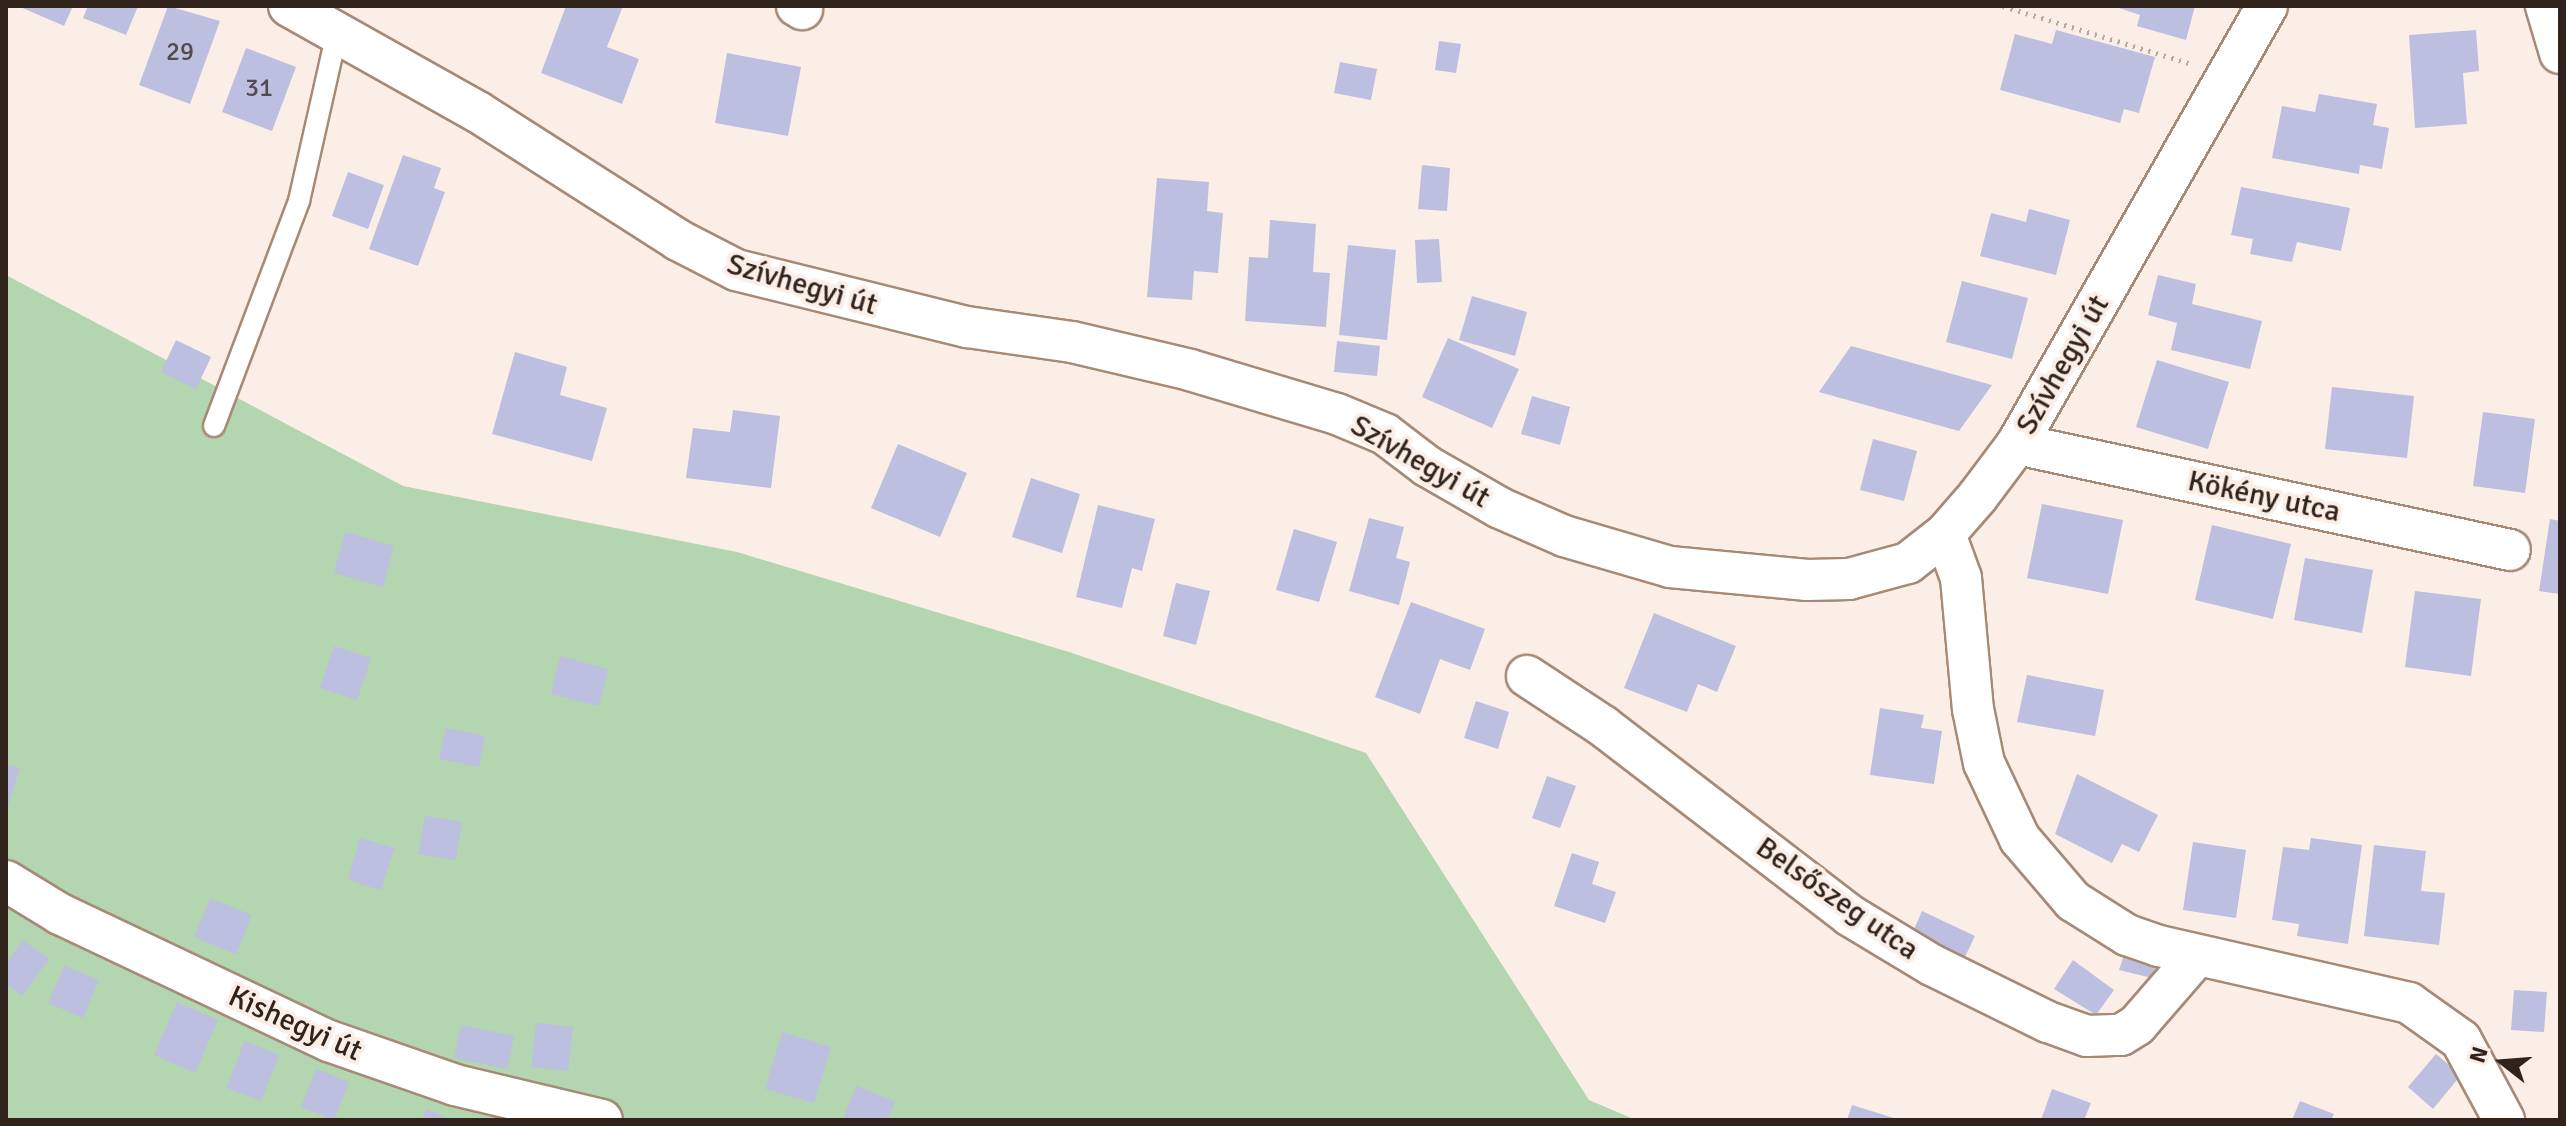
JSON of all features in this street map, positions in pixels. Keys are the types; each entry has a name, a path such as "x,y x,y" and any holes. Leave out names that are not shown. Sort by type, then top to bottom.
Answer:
{"street":[{"name":"Szívhegyi út","path":"289,6 736,270 967,327 1101,349 1337,414 1385,434 1500,508 1564,536 1670,567 1807,580 1882,573 1908,563 1945,534 2017,444 2267,6"},
{"path":"2546,6 2560,53"},
{"name":"Kökény utca","path":"2017,444 2510,550"},
{"path":"1945,534 1961,578 1973,709 1984,763 2020,839 2073,901 2127,935 2196,957 2318,979 2409,1003 2461,1040 2504,1120"},
{"name":"Belsőszeg utca","path":"1527,676 1603,726 1849,915 1932,965 2048,1022 2087,1036 2121,1035 2137,1025 2196,957"},
{"name":"Kishegyi út","path":"6,881 60,914 329,1041 455,1085 602,1120"}],"lane":[{"path":"214,426 299,201 337,32"}],"path":[{"path":"2003,6 2227,75"}],"green space":[{"path":"6,275 403,486 737,552 1069,652 1366,753 1589,1100 1636,1120 6,1120"}],"building":[{"path":"18,6 73,6 64,26"},
{"path":"88,6 138,6 126,35 83,18"},
{"path":"168,6 220,21 190,104 139,85"},
{"path":"566,6 623,6 607,47 639,59 622,104 541,73"},
{"path":"2113,6 2195,6 2186,40 2137,26 2140,15"},
{"path":"2056,30 2155,57 2139,113 2124,109 2120,123 2000,90 2015,34 2052,44"},
{"path":"2476,30 2479,71 2463,73 2467,124 2415,128 2409,35"},
{"path":"1439,41 1461,44 1456,73 1435,70"},
{"path":"246,48 296,67 272,131 222,112"},
{"path":"727,53 801,67 788,136 715,123"},
{"path":"1340,62 1377,69 1371,100 1334,93"},
{"path":"2319,94 2377,104 2373,125 2389,128 2382,169 2360,165 2359,174 2272,158 2282,106 2315,112"},
{"path":"403,155 441,168 434,188 445,192 418,266 369,249"},
{"path":"1422,165 1450,168 1447,211 1418,209"},
{"path":"348,172 384,185 368,229 332,216"},
{"path":"1157,178 1209,182 1207,211 1223,213 1218,273 1194,271 1192,300 1147,297"},
{"path":"2241,187 2350,208 2341,251 2297,242 2292,262 2250,254 2253,239 2231,235"},
{"path":"2029,209 2070,220 2056,275 1980,256 1991,213 2026,222"},
{"path":"1270,220 1316,224 1313,272 1330,273 1326,327 1245,321 1249,257 1268,258"},
{"path":"1439,239 1442,282 1417,283 1415,240"},
{"path":"1348,245 1396,250 1387,340 1339,335"},
{"path":"2158,275 2196,284 2192,304 2262,321 2250,369 2171,350 2177,323 2148,315"},
{"path":"1962,281 2028,298 2012,359 1946,342"},
{"path":"1472,296 1527,312 1515,356 1459,340"},
{"path":"1448,338 1519,369 1492,428 1422,397"},
{"path":"176,340 211,357 196,389 161,372"},
{"path":"1337,341 1380,346 1377,376 1334,372"},
{"path":"1851,346 1992,385 1959,431 1819,392"},
{"path":"515,352 567,367 560,395 607,408 592,461 492,434"},
{"path":"2157,360 2229,382 2208,449 2136,427"},
{"path":"2332,387 2414,396 2407,458 2325,449"},
{"path":"1532,396 1570,407 1560,445 1521,434"},
{"path":"733,410 780,416 771,488 686,478 693,428 730,432"},
{"path":"2483,412 2535,419 2525,493 2473,486"},
{"path":"1873,439 1917,451 1904,501 1860,490"},
{"path":"898,444 967,473 940,537 871,508"},
{"path":"1031,478 1080,494 1062,553 1012,537"},
{"path":"2042,504 2123,520 2108,594 2027,578"},
{"path":"1098,505 1155,519 1142,571 1132,568 1122,608 1076,597"},
{"path":"1369,518 1404,527 1396,558 1410,562 1399,605 1349,591"},
{"path":"2550,519 2560,521 2560,594 2539,591"},
{"path":"2212,525 2291,544 2273,619 2195,600"},
{"path":"1294,529 1337,542 1319,602 1276,590"},
{"path":"345,532 394,546 383,587 334,573"},
{"path":"2305,558 2373,570 2362,633 2294,620"},
{"path":"1176,583 1210,591 1196,645 1163,636"},
{"path":"2415,591 2481,599 2471,676 2405,667"},
{"path":"1411,602 1485,629 1470,670 1440,659 1420,714 1375,697"},
{"path":"1654,613 1736,646 1717,692 1698,684 1687,712 1624,688"},
{"path":"334,646 371,658 357,700 320,688"},
{"path":"560,656 608,669 599,706 551,694"},
{"path":"2027,675 2104,690 2095,736 2017,722"},
{"path":"1476,701 1509,712 1498,749 1464,738"},
{"path":"1880,708 1924,715 1921,728 1942,731 1934,784 1870,775"},
{"path":"446,728 485,736 479,767 439,759"},
{"path":"6,764 20,768 7,809 6,809"},
{"path":"2077,774 2158,815 2139,852 2122,844 2112,863 2055,834"},
{"path":"1547,776 1576,786 1560,828 1532,818"},
{"path":"425,816 462,822 456,860 418,854"},
{"path":"360,838 394,848 381,890 348,880"},
{"path":"2311,838 2362,845 2348,944 2297,936 2299,924 2272,920 2283,847 2309,850"},
{"path":"2193,842 2246,850 2236,918 2183,910"},
{"path":"2374,845 2426,851 2421,891 2445,893 2439,945 2364,936"},
{"path":"1572,853 1599,862 1592,884 1616,892 1605,923 1554,906"},
{"path":"210,898 252,915 236,954 194,937"},
{"path":"1922,911 1975,936 1962,963 1910,938"},
{"path":"23,940 49,959 22,996 6,984 6,963"},
{"path":"2125,952 2167,962 2160,980 2119,970"},
{"path":"2073,960 2114,990 2096,1015 2054,989"},
{"path":"64,966 99,980 83,1018 48,1003"},
{"path":"2514,990 2547,992 2544,1032 2511,1030"},
{"path":"177,1002 218,1020 195,1073 154,1055"},
{"path":"536,1023 573,1027 568,1071 531,1067"},
{"path":"461,1025 514,1036 507,1069 454,1058"},
{"path":"782,1032 831,1047 814,1103 765,1089"},
{"path":"244,1041 279,1055 261,1101 227,1088"},
{"path":"2436,1054 2461,1075 2433,1109 2408,1087"},
{"path":"316,1069 349,1082 334,1120 301,1107"},
{"path":"856,1086 895,1101 888,1120 843,1120"},
{"path":"2052,1089 2091,1103 2084,1120 2041,1120"},
{"path":"2300,1101 2334,1114 2331,1120 2292,1120"},
{"path":"1852,1105 1897,1119 1897,1120 1847,1120"},
{"path":"426,1109 453,1120 422,1120"}]}
